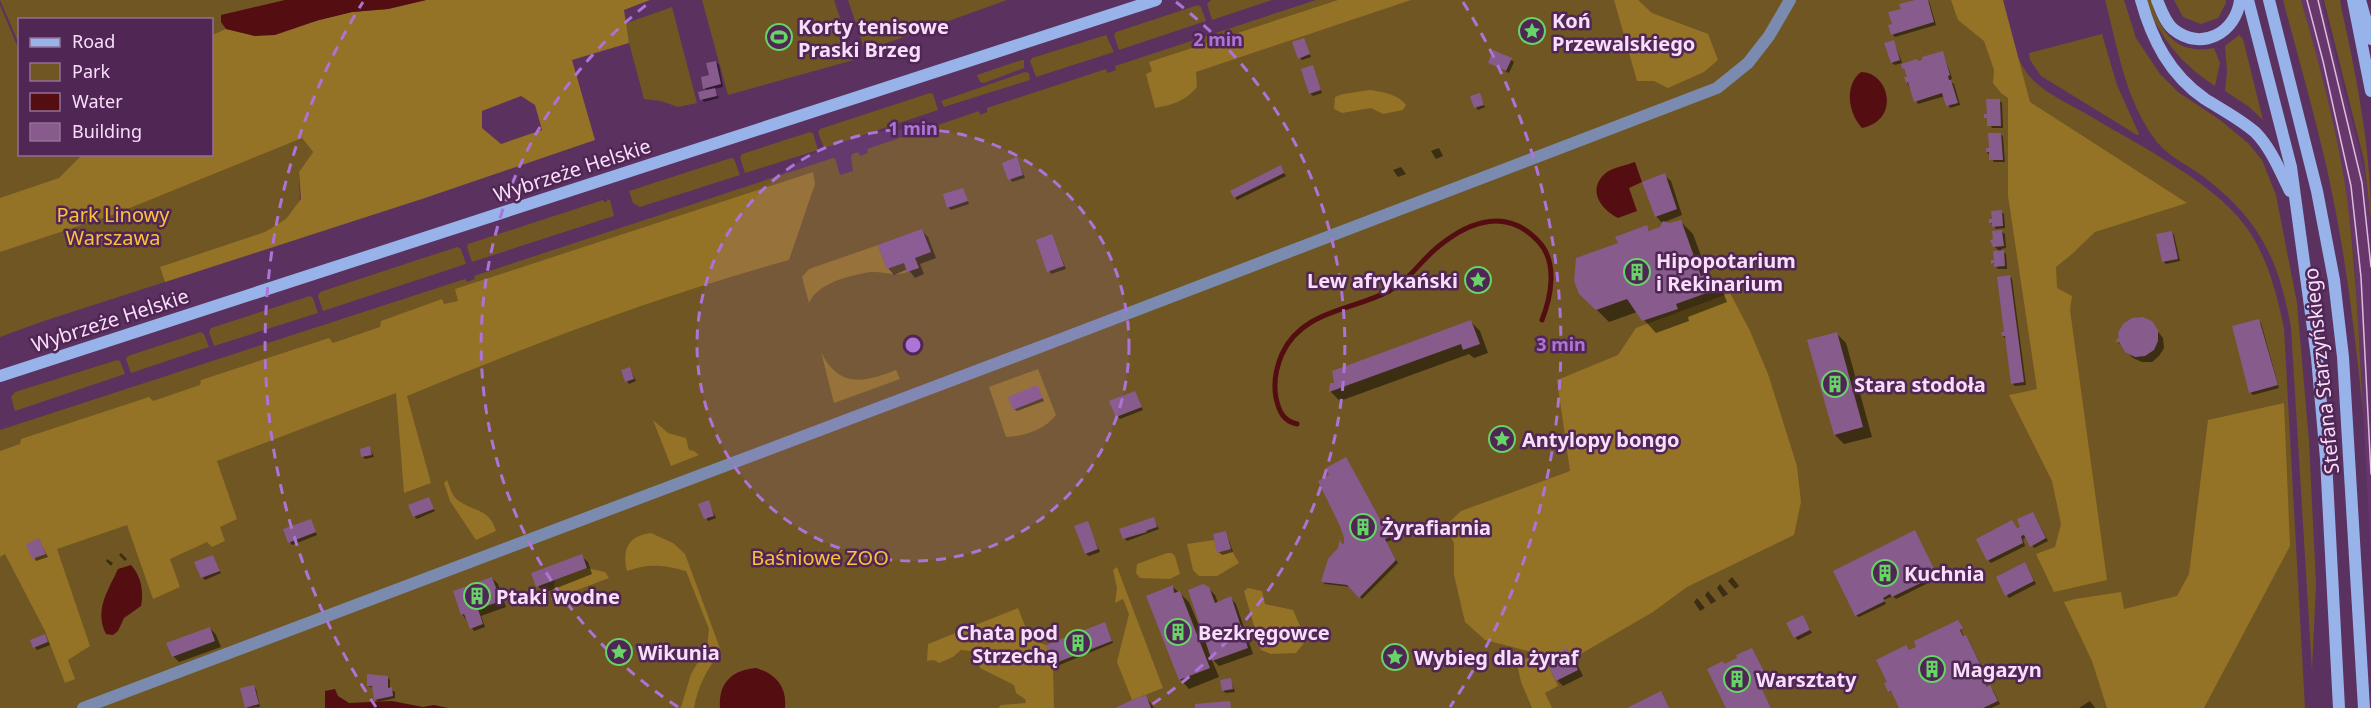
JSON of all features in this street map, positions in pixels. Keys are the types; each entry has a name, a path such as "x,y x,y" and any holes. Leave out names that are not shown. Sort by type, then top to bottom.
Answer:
{"main road":[{"name":"Wybrzeże Helskie","path":"0,376 1156,0"},
{"path":"2141,0 2158,47 2178,76 2203,97 2255,133 2268,148 2294,198"},
{"path":"2157,0 2171,27 2186,35 2207,38 2216,36 2231,25 2238,11 2240,0"},
{"path":"2248,0 2290,167 2318,358 2326,459 2339,708"},
{"name":"Stefana Starzyńskiego","path":"2269,0 2298,109 2334,280 2343,357 2364,708"},
{"path":"2353,0 2371,91"},
{"path":"2360,0 2371,39"}],"street":[{"path":"83,708 1061,339 1717,88 1748,63 1769,36 1790,0"}],"shaded area":[{"path":"426,0 650,0 624,10 629,43 572,60 595,140 165,282 160,267 265,232 286,219 301,199 299,172 313,152 302,138 115,214 0,252 0,198 59,178 81,156 213,156 213,35 226,29 255,36 352,12 388,9","holes":["521,96 535,105 542,130 501,144 482,128 482,111"]},
{"path":"1338,0 1411,0 1196,72 1197,87 1193,92 1178,102 1155,108 1146,74 1152,71 1149,62"},
{"path":"1614,0 1638,0 1652,13 1708,34 1718,60 1704,72 1668,88 1654,81 1637,81"},
{"path":"1951,0 2003,0 2030,102 2187,203 2095,232 2056,267 2057,288 2072,296 2070,310 2107,580 2054,592 2036,554 2055,547 2061,524 2052,481 2009,395 2037,389 2008,196 2008,98 1993,83 1994,70 1984,41 1958,20"},
{"path":"2301,0 2321,0 2364,169 2370,206 2371,556 2355,265 2350,224 2332,119"},
{"path":"1370,90 1395,96 1406,105 1403,110 1383,114 1371,108 1342,113 1334,109 1335,97"},
{"path":"813,172 815,184 789,260 692,289 596,322 407,396 431,483 404,493 396,393 217,461 237,519 220,527 225,541 212,547 207,542 170,559 180,587 153,599 127,525 57,549 90,646 68,660 75,679 65,683 45,631 5,554 0,557 0,451 20,444 21,439 149,397 153,401 200,385 201,380 329,338 333,343 380,327 381,321 442,299 444,304 458,301 455,289"},
{"path":"878,245 887,269 904,263 907,272 898,274 870,272 843,278 819,290 809,303 802,277 809,269"},
{"path":"1730,293 1750,331 1768,374 1797,466 1801,502 1794,535 1687,587 1653,612 1572,659 1545,659 1558,686 1545,693 1552,708 1532,708 1521,682 1516,659 1536,658 1543,655 1485,640 1465,622 1454,575 1454,543 1445,526 1461,511 1570,471 1557,380 1618,355 1636,328"},
{"path":"821,352 828,364 844,377 863,380 896,370 900,379 834,403"},
{"path":"1038,369 1056,415 1046,425 1034,431 1006,437 989,387"},
{"path":"2284,403 2290,546 2204,708 2107,708 2092,661 2064,602 2121,592 2124,609 2177,596 2189,574 2208,420"},
{"path":"653,420 668,433 686,438 689,450 699,455 671,466"},
{"path":"447,480 457,499 490,518 496,531 476,540 450,501 444,483"},
{"path":"651,533 673,543 685,554 721,651 704,678 694,708 678,708 681,707 691,674 707,647 709,629 686,571 656,566 627,571 625,556 628,545 637,537"},
{"path":"1214,540 1218,553 1231,549 1239,563 1217,576 1199,576 1193,570 1187,544"},
{"path":"1167,553 1175,556 1180,574 1170,579 1140,578 1136,573 1137,564"},
{"path":"1117,567 1163,688 1132,700 1117,662 1129,614 1123,599 1115,603 1117,588 1113,570"},
{"path":"587,568 605,572 609,578 551,600 555,580"},
{"path":"1248,588 1262,591 1265,604 1293,610 1301,628 1301,636 1304,636 1304,643 1296,653 1271,654 1261,650 1244,591"},
{"path":"1018,608 1030,639 1046,645 1053,664 1054,708 998,708 1001,705 1026,703 1025,699 1016,693 1014,685 980,668 978,652 961,650 953,657 939,663 934,660 927,661 928,644"}],"green space":[{"path":"0,0 287,0 255,36 213,35 213,18 18,18 18,42"},
{"name":"Korty tenisowe Praski Brzeg","path":"702,0 834,0 854,60 728,95"},
{"path":"848,0 1007,0 865,51"},
{"path":"1211,0 1272,0 1212,20 1207,4"},
{"name":"Baśniowe ZOO","path":"1316,0 2003,0 2018,56 2033,80 2056,97 2155,154 2200,183 2237,216 2251,234 2263,256 2284,328 2305,708 0,708 0,430 465,279 467,282 475,279 474,276 833,158 835,158 840,175 853,171 852,154 858,152 860,156 868,153 867,149 979,111 980,115 987,112 987,108 1106,69 1108,73 1116,70 1115,66"},
{"path":"2105,0 2124,0 2136,38 2160,74 2178,92 2220,120 2248,143 2262,160 2276,195 2297,303 2309,441 2316,584 2312,671 2291,328 2280,282 2264,243 2240,209 2204,177 2168,153 2146,126 2124,74"},
{"path":"2146,0 2151,0 2165,32 2180,45 2201,49 2214,48 2220,63 2215,86 2192,69 2173,49 2157,26"},
{"path":"2174,0 2226,0 2226,3 2218,18 2201,24 2183,17"},
{"path":"2283,0 2301,0 2321,71 2337,143 2346,191 2352,247 2363,414 2357,352 2339,230 2317,126"},
{"path":"2324,0 2340,0 2362,115 2369,167 2371,220 2364,160"},
{"name":"Park Linowy Warszawa","path":"0,5 18,48 18,156 213,156 213,154 302,138 313,152 299,172 301,238 0,337"},
{"path":"1198,5 1206,21 1119,50 1114,35 1116,32"},
{"path":"672,7 697,103 678,107 661,101 644,99 624,24"},
{"path":"2102,34 2117,85 2139,134 2137,135 2041,76 2030,60 2029,53"},
{"path":"1106,35 1114,52 1036,77 1030,61 1032,58"},
{"path":"2239,35 2243,39 2263,120 2248,106 2225,91 2227,71 2225,46"},
{"path":"1024,60 1024,68 984,83 980,82 977,75"},
{"path":"1025,72 1029,73 1030,80 944,107 941,101"},
{"path":"930,93 933,94 938,110 824,148 818,132 820,129"},
{"path":"810,132 813,133 818,150 745,173 740,158 742,154"},
{"path":"731,158 734,159 740,175 640,207 633,203 629,191"},
{"path":"607,199 610,200 614,216 472,262 468,244 603,200 607,202"},
{"path":"457,247 461,249 466,264 323,311 318,296 320,292"},
{"path":"310,296 313,298 318,313 214,346 209,332 211,328"},
{"path":"201,332 209,347 131,373 126,359 128,356"},
{"path":"117,360 120,361 125,374 15,411 11,397 15,392"}],"water":[{"path":"285,0 426,0 388,9 352,12 275,35 255,36 226,29 221,22 221,15"},
{"path":"1861,72 1871,74 1878,80 1887,97 1882,116 1874,123 1862,128 1854,115 1850,99 1852,84"},
{"path":"1635,162 1642,182 1629,188 1637,211 1618,218 1601,204 1597,185 1607,172"},
{"path":"131,565 141,584 141,606 124,618 118,631 113,635 106,634 101,617 104,601 118,569"},
{"path":"756,668 779,682 784,694 785,708 720,708 721,691 728,679 747,669"},
{"path":"335,689 338,696 349,703 392,701 423,707 434,705 448,708 325,708 325,691"}],"building":[{"path":"1928,0 1934,22 1891,35 1888,25 1892,24 1888,12 1901,9 1899,4"},
{"path":"1304,38 1310,54 1298,59 1292,42"},
{"path":"1894,40 1900,60 1891,63 1884,43"},
{"path":"1493,50 1512,58 1506,71 1488,63"},
{"path":"1943,51 1950,75 1949,80 1951,80 1958,103 1946,106 1942,93 1914,102 1901,64 1917,59 1922,60 1922,57"},
{"path":"716,61 721,84 703,89 701,77 709,75 706,63"},
{"path":"1313,65 1321,90 1309,94 1301,69"},
{"path":"715,88 717,96 700,100 698,92"},
{"path":"1480,93 1484,105 1474,108 1470,96"},
{"path":"1986,99 2000,99 2001,126 1987,126 1987,118 1984,118 1984,114 1987,114"},
{"path":"1988,133 2001,133 2003,160 1989,160 1989,152 1986,152 1986,148 1989,148"},
{"path":"1017,157 1023,175 1008,180 1002,163"},
{"path":"1281,165 1284,173 1234,198 1230,191"},
{"path":"1665,173 1677,209 1655,217 1642,182"},
{"path":"963,188 968,201 947,208 943,194"},
{"path":"2002,210 2003,226 1992,227 1992,223 1989,223 1989,219 1992,219 1991,211"},
{"name":"Hipopotarium i Rekinarium","path":"1681,220 1701,276 1709,273 1715,290 1676,304 1678,309 1642,321 1627,299 1596,310 1579,294 1574,281 1576,258 1618,243 1615,237 1647,225 1649,231 1660,227 1663,221 1669,223"},
{"path":"922,229 931,252 915,258 919,268 907,272 904,263 887,269 878,245"},
{"path":"2002,230 2004,246 1993,247 1990,240 1993,239 1992,231"},
{"path":"2172,231 2178,259 2162,262 2156,234"},
{"path":"1052,234 1064,266 1047,272 1036,240"},
{"path":"2004,250 2005,266 1994,267 1994,263 1991,264 1991,260 1994,260 1993,251"},
{"path":"2010,275 2024,382 2011,384 2005,336 2002,336 2001,332 2004,332 1997,277"},
{"path":"2143,317 2152,321 2158,330 2158,341 2154,350 2145,356 2135,357 2125,352 2119,342 2116,342 2123,324 2132,318"},
{"path":"2259,319 2278,385 2249,393 2232,326"},
{"path":"1471,320 1480,344 1463,350 1461,344 1329,392 1330,383 1334,383 1332,371"},
{"name":"Stara stodoła","path":"1837,332 1863,427 1834,435 1807,340"},
{"path":"630,367 634,379 625,382 621,370"},
{"path":"1037,385 1043,398 1013,410 1008,397"},
{"path":"1135,391 1142,407 1116,417 1109,401"},
{"path":"370,446 372,455 361,457 360,449"},
{"name":"Żyrafiarnia","path":"1346,457 1390,537 1385,539 1396,560 1359,598 1347,585 1321,582 1328,559 1338,548 1340,539 1344,544 1344,538 1318,481 1329,475 1326,468"},
{"path":"429,497 434,509 413,517 408,505"},
{"path":"709,500 714,516 704,519 698,504"},
{"path":"2033,512 2046,538 2030,547 2024,535 2021,536 2023,543 1987,561 1976,539 2012,520 2017,528 2020,527 2017,519"},
{"path":"1154,517 1157,527 1123,539 1119,529"},
{"path":"311,519 316,532 288,543 283,529"},
{"path":"1088,521 1098,549 1085,554 1074,526"},
{"name":"Kuchnia","path":"1915,530 1937,575 1892,597 1890,594 1883,598 1885,601 1855,616 1833,571"},
{"path":"1226,531 1231,549 1217,553 1213,534"},
{"path":"39,538 46,554 32,559 26,544"},
{"path":"582,554 587,568 536,587 531,573"},
{"path":"213,555 220,571 201,578 194,562"},
{"path":"2025,562 2034,581 2005,596 1996,577"},
{"name":"Ptaki wodne","path":"492,577 501,601 478,609 483,624 470,629 464,614 461,615 453,591"},
{"path":"1203,584 1209,587 1215,603 1231,596 1248,648 1212,661 1188,590"},
{"name":"Bezkręgowce","path":"1173,585 1174,593 1180,591 1210,668 1179,680 1146,596"},
{"path":"1803,615 1810,630 1794,638 1786,623"},
{"name":"Magazyn","path":"1958,620 1963,628 1960,630 1963,636 1966,635 1987,678 1984,680 1987,687 1990,685 1998,701 1983,708 1899,708 1891,691 1888,692 1884,683 1887,682 1876,660 1906,645 1909,650 1916,647 1914,641"},
{"name":"Chata pod Strzechą","path":"1105,622 1112,641 1053,664 1046,645"},
{"path":"210,627 215,641 172,657 166,643"},
{"path":"45,634 48,642 33,648 30,640"},
{"path":"1567,648 1578,670 1556,681 1545,659"},
{"name":"Warsztaty","path":"1752,648 1767,677 1758,681 1771,708 1726,708 1707,669 1723,661 1724,664 1737,658 1736,655"},
{"path":"367,674 388,676 388,688 392,687 393,696 374,700 372,686 367,686"},
{"path":"1231,678 1233,689 1222,691 1220,680"},
{"path":"254,685 259,704 245,708 240,688"},
{"path":"1661,691 1669,708 1627,708"},
{"path":"1146,695 1151,708 1115,708 1132,700"},
{"path":"1230,701 1231,708 1195,708 1195,704"}],"waterway":[{"path":"1297,424 1282,415 1275,392 1278,365 1291,339 1315,320 1389,291 1410,275 1439,246 1477,224 1502,221 1515,225 1527,231 1545,250 1549,260 1551,280 1542,320"}],"tram line":[{"path":"2307,0 2351,186 2361,277 2371,474"},
{"path":"2318,0 2362,183 2371,267"}],"place":[{"name":"Koń Przewalskiego","path":"1532,31"},
{"name":"Korty tenisowe Praski Brzeg","path":"779,37"},
{"name":"Hipopotarium i Rekinarium","path":"1637,272"},
{"name":"Lew afrykański","path":"1478,280"},
{"name":"Stara stodoła","path":"1835,384"},
{"name":"Antylopy bongo","path":"1502,439"},
{"name":"Żyrafiarnia","path":"1363,527"},
{"name":"Kuchnia","path":"1885,573"},
{"name":"Ptaki wodne","path":"477,596"},
{"name":"Bezkręgowce","path":"1178,632"},
{"name":"Chata pod Strzechą","path":"1078,643"},
{"name":"Wikunia","path":"619,652"},
{"name":"Wybieg dla żyraf","path":"1395,657"},
{"name":"Magazyn","path":"1932,669"},
{"name":"Warsztaty","path":"1737,679"}]}
